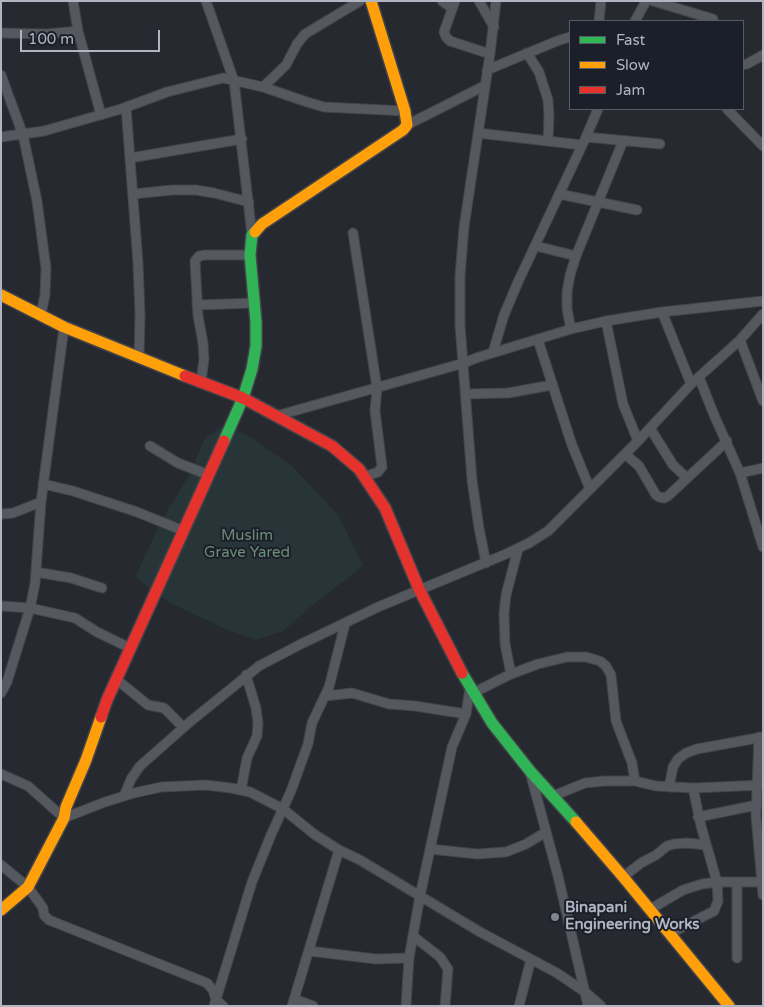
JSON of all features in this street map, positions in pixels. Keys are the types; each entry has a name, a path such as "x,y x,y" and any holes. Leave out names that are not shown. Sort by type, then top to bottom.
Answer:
{"street":[{"path":"84,1 73,2 78,31 101,115"},
{"path":"1,910 28,886 64,818 66,807 116,679 210,475 243,398 252,370 256,346 250,256 252,234 242,139 234,81 206,1"},
{"path":"264,87 286,65 297,44 305,34 360,1"},
{"path":"371,1 405,112 407,126"},
{"path":"442,1 453,5 444,32 446,37 450,41 490,54"},
{"path":"479,1 494,27"},
{"path":"486,563 472,480 460,325 460,276 464,227 494,27 496,1"},
{"path":"599,20 601,1"},
{"path":"636,20 646,1"},
{"path":"653,1 713,19"},
{"path":"1,33 47,34 78,31"},
{"path":"487,70 569,37"},
{"path":"528,53 539,72 548,100 550,116 548,140"},
{"path":"744,65 763,55"},
{"path":"1,75 23,135 37,201 46,268 45,295 40,314"},
{"path":"2,139 44,131 101,115 167,92 223,78 264,87 324,107 405,112"},
{"path":"252,234 262,224 407,126 484,86"},
{"path":"126,107 140,315 139,358"},
{"path":"494,352 504,315 598,110"},
{"path":"728,110 763,146"},
{"path":"478,133 548,140 623,141 660,144"},
{"path":"130,158 242,139"},
{"path":"571,329 567,309 567,292 576,256 623,141"},
{"path":"133,194 172,190 196,190 249,202"},
{"path":"559,194 637,210"},
{"path":"353,233 377,388 375,411 382,467 378,472 364,476"},
{"path":"536,246 576,256"},
{"path":"201,382 204,371 204,351 197,305 195,261 200,256 250,256"},
{"path":"1,295 64,327 243,398 332,446 359,469 385,508 419,589 472,691 492,723 530,771 623,877 729,1006"},
{"path":"276,416 464,363 571,329 662,312 763,300"},
{"path":"197,305 254,303"},
{"path":"662,312 691,384"},
{"path":"124,796 131,779 140,766 183,727 246,675 285,651 419,589 486,563 548,531 638,441 691,384 740,340 763,314"},
{"path":"606,321 623,404 638,441"},
{"path":"1,693 7,682 30,608 36,572 41,502 64,327"},
{"path":"538,340 572,444 590,488"},
{"path":"740,340 763,401"},
{"path":"699,377 711,409 740,473 760,530 763,547"},
{"path":"466,394 508,393 552,385"},
{"path":"650,428 673,465 687,478"},
{"path":"625,454 639,466 659,498 664,498 726,442"},
{"path":"150,446 178,463 210,475"},
{"path":"740,473 763,468"},
{"path":"44,484 130,509 184,531"},
{"path":"1,514 13,513 41,502"},
{"path":"510,674 504,613 506,595 518,548"},
{"path":"36,572 71,578 102,588"},
{"path":"1,606 30,608 75,618 130,648"},
{"path":"218,1004 252,882 292,791 308,744 312,723 326,696 345,624"},
{"path":"472,691 510,674 538,664 567,657 586,657 600,661 606,666 611,675 616,721 632,763 636,782"},
{"path":"242,790 247,758 257,736 258,723 256,708 246,675"},
{"path":"116,679 148,705 164,708 183,727"},
{"path":"406,1006 409,958 420,896 452,747 466,714 472,691"},
{"path":"326,696 352,693 389,704 466,714"},
{"path":"669,786 673,767 678,759 686,753 697,749 761,737 760,785 757,805 763,895"},
{"path":"530,771 558,876 588,1006"},
{"path":"1,774 28,786 64,818"},
{"path":"553,796 585,783 604,781 636,782 693,788 760,785"},
{"path":"64,818 124,796 160,787 206,785 250,792 283,809 314,834 339,850 480,932 556,973 585,992 601,1006"},
{"path":"669,934 714,911 718,901 718,882 698,817 693,788"},
{"path":"698,817 757,805"},
{"path":"430,849 477,854 506,852 526,844 546,832"},
{"path":"623,877 667,846 687,843 706,845"},
{"path":"313,1006 293,1002 339,850"},
{"path":"1,865 28,886 43,908 44,915 49,920 207,983 213,990 218,1004"},
{"path":"737,882 737,958"},
{"path":"649,910 683,890 702,884 761,882"},
{"path":"413,936 440,956 448,969 445,1006"},
{"path":"309,951 376,959 409,958"},
{"path":"519,1006 531,959"}],"green space":[{"name":"Muslim Grave Yared","path":"224,425 247,435 292,466 339,516 363,566 283,631 256,640 223,628 167,601 135,577 164,516 190,474 205,438"}],"traffic: fast":[{"path":"224,441 243,398 252,369 256,346 256,322 250,255 252,235 255,232"},
{"path":"462,673 492,723 530,771 576,822"}],"traffic: slow":[{"path":"255,232 262,224 403,130 407,125 405,111 371,1"},
{"path":"1,295 64,327 185,376"},
{"path":"1,910 28,887 64,818 66,807 86,760 101,717"},
{"path":"576,822 729,1006"}],"traffic: jam":[{"path":"185,376 243,398 332,446 359,469 385,508 419,589 462,673"},
{"path":"101,717 224,441"}],"place":[{"name":"Binapani Engineering Works","path":"555,917"}]}
